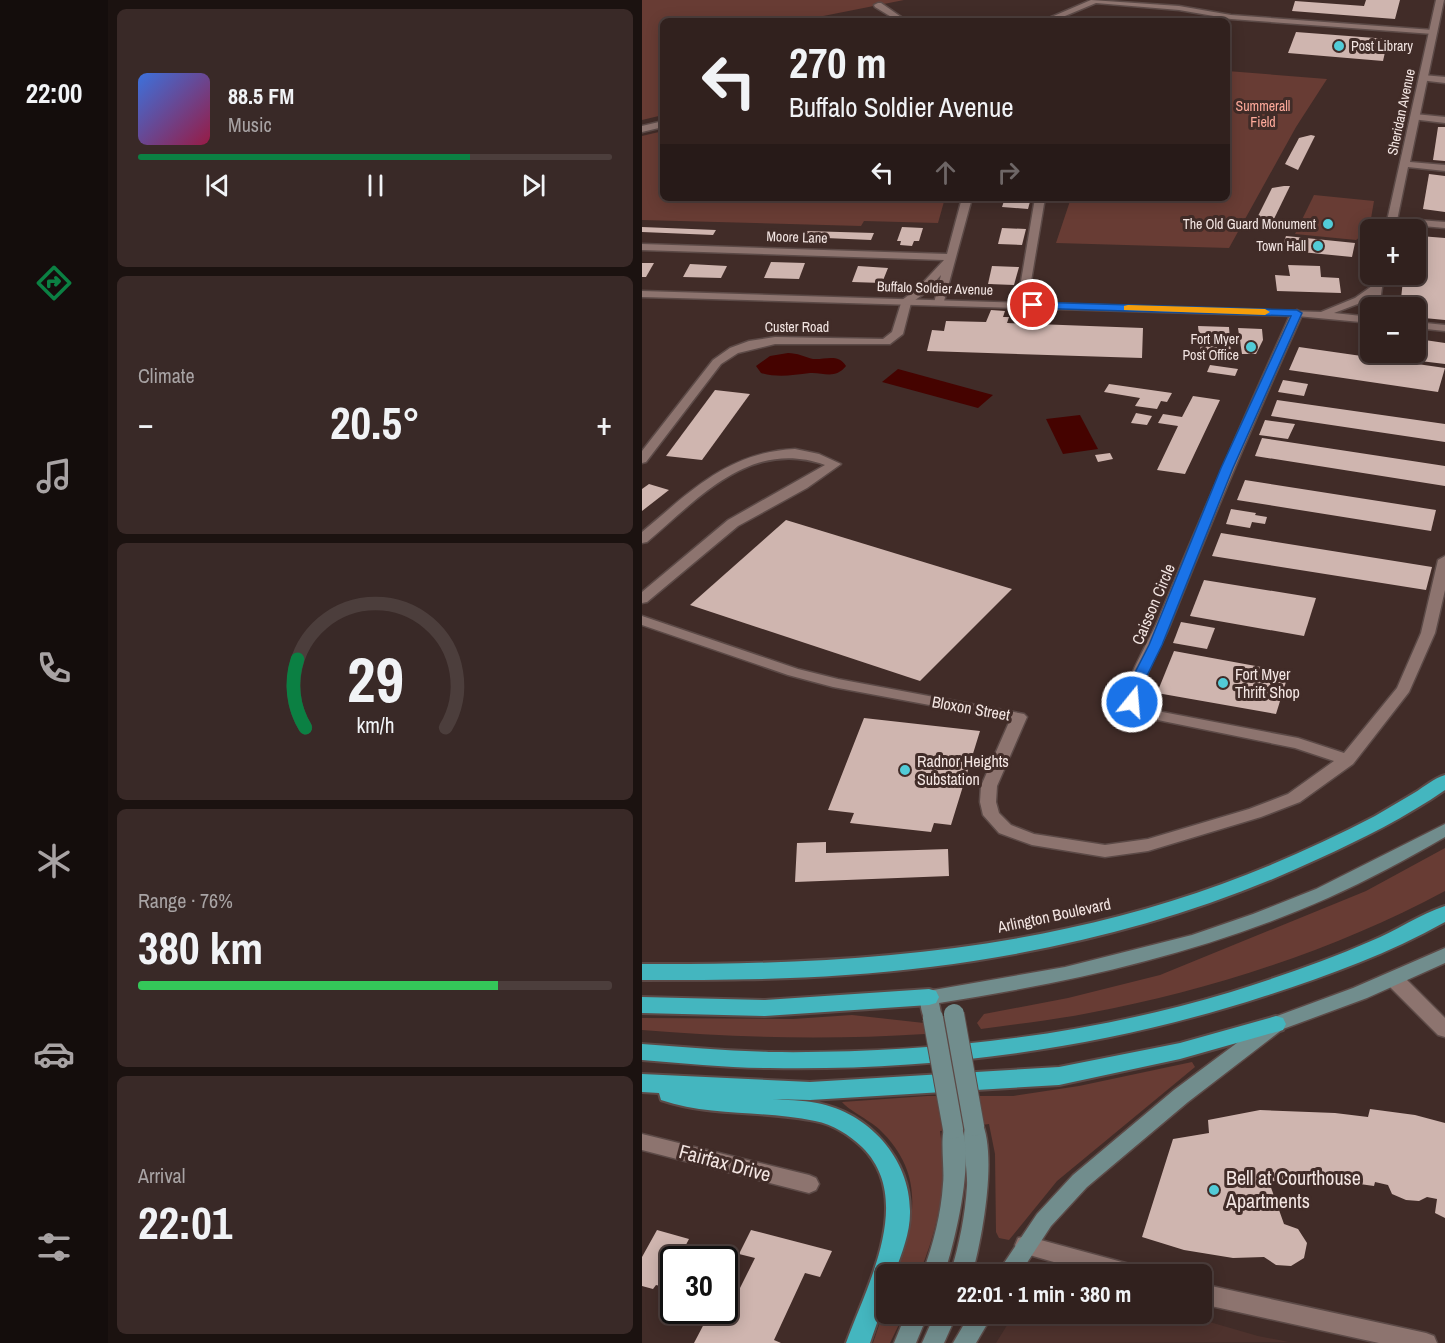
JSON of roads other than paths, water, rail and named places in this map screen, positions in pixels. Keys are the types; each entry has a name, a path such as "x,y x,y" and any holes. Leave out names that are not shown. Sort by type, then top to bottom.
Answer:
{"highway":[{"name":"Arlington Boulevard","path":"642,972 778,971 876,966 972,953 1064,936 1197,899 1276,871 1378,822 1445,781"},
{"path":"642,1052 757,1060 829,1060 920,1055 1076,1036 1179,1014 1272,987 1361,954 1445,914"},
{"path":"642,1005 765,1008 929,997"},
{"path":"642,1083 748,1090 820,1090 1059,1076 1180,1051 1276,1024"},
{"path":"642,1089 706,1101 818,1112 844,1121 870,1139 892,1173 897,1188 899,1214 893,1245 858,1343"}],"main road":[{"path":"937,1264 943,1247 953,1199 955,1171 953,1129 929,997 1069,975 1215,936 1324,894 1389,862 1445,830"},
{"path":"1014,1264 1044,1220 1080,1181 1181,1096 1276,1024 1394,979 1445,955"},
{"path":"951,994 974,1126 979,1191 972,1235 964,1264"},
{"path":"905,1343 913,1324"},
{"path":"933,1343 942,1324"},
{"path":"964,1343 976,1324"}],"street":[{"name":"Sheridan Avenue","path":"1392,219 1440,0"},
{"path":"1054,18 1097,1 1179,8 1217,18"},
{"path":"878,5 898,18"},
{"path":"1230,21 1433,32"},
{"path":"1423,78 1445,80"},
{"path":"1415,117 1445,120"},
{"path":"642,129 660,125"},
{"path":"1405,165 1445,168"},
{"path":"939,303 966,201"},
{"path":"1022,305 1039,201"},
{"path":"1426,225 1445,225"},
{"name":"Moore Lane","path":"642,247 952,257"},
{"path":"906,302 921,291 952,257"},
{"path":"1374,297 1376,285"},
{"path":"1317,314 1359,300 1375,288"},
{"name":"Buffalo Soldier Avenue","path":"642,294 1297,313 1360,319"},
{"name":"Custer Road","path":"642,459 717,362 727,353 742,346 777,340 886,342 897,334 906,302"},
{"name":"Caisson Circle","path":"1297,313 1227,468 1155,645 1132,692 1132,702 1139,710 1148,714 1298,743 1347,760"},
{"path":"1426,326 1445,328"},
{"path":"642,539 719,477 753,459 781,452 794,452 807,454 834,464 802,485 733,522 642,599"},
{"name":"Bloxon Street","path":"642,620 793,672 838,684 1019,717 989,786 988,802 991,815 1005,829 1032,839 1105,851 1148,845 1255,813 1294,798 1347,760 1404,689 1428,633 1445,560"},
{"path":"1394,979 1445,1030"},
{"name":"Fairfax Drive","path":"642,1142 809,1184"},
{"path":"1026,1245 1094,1264"},
{"path":"1212,1296 1426,1343"}],"place":[{"name":"Post Library","path":"1339,46"},
{"name":"The Old Guard Monument","path":"1328,224"},
{"name":"Town Hall","path":"1318,246"},
{"name":"Fort Myer Post Office","path":"1251,347"},
{"name":"Fort Myer Thrift Shop","path":"1223,683"},
{"name":"Radnor Heights Substation","path":"905,770"},
{"name":"Bell at Courthouse Apartments","path":"1214,1190"}],"park label":[{"name":"Summerall Field","path":"1263,114"}]}
